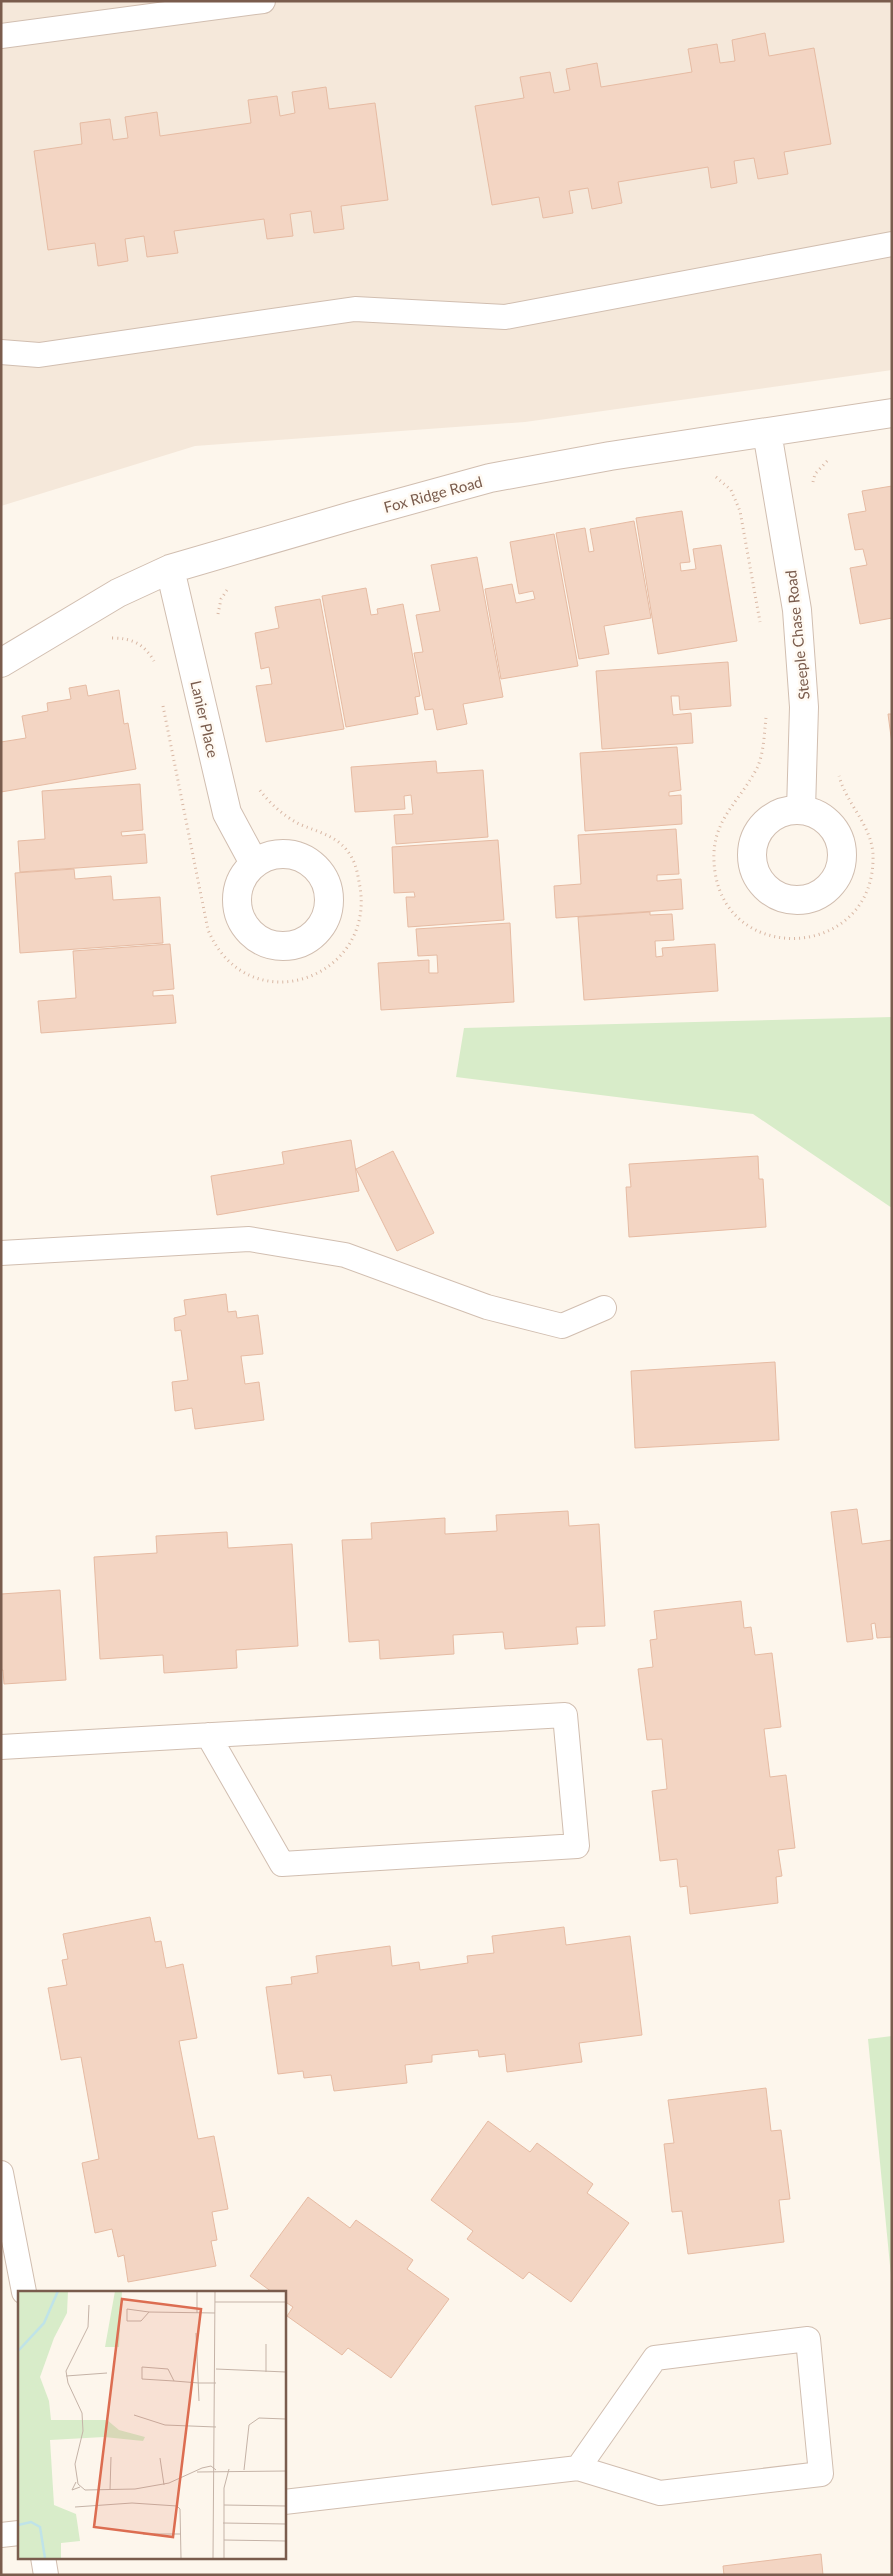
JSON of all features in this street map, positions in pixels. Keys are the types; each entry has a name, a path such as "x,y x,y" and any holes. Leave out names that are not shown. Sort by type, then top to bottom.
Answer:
{"street":[{"name":"Fox Ridge Road","path":"1,663 118,593 170,569 490,478 610,456 892,413"},
{"name":"Steeple Chase Road","path":"767,432 797,610 804,707 801,810"},
{"name":"Lanier Place","path":"170,569 227,813 254,863"}],"lane":[{"path":"1,36 263,1"},
{"path":"1,352 39,355 355,309 505,317 892,244"},
{"path":"1,1253 249,1238 345,1255 487,1306 562,1326 604,1308"},
{"path":"1,1747 208,1735 565,1715 577,1846 282,1864 208,1735"},
{"path":"1,2173 24,2291"},
{"path":"285,2502 578,2468 660,2494 821,2474 808,2339 655,2358 578,2468"},
{"path":"1,2535 18,2533"},
{"path":"43,2558 46,2575"}],"path":[{"path":"812,487 815,474 824,462 836,455"},
{"path":"710,475 724,482 731,490 739,506 761,630"},
{"path":"218,619 221,599 230,588"},
{"path":"106,640 124,638 136,641 147,649 155,667"},
{"path":"162,702 208,930 214,943 225,958 250,977 267,981 302,980 331,964 344,952 352,937 362,900 357,872 352,858 341,843 329,834 288,817 265,797 256,786"},
{"path":"767,716 763,746 757,768 720,823 715,837 715,872 719,890 727,906 742,921 757,931 783,938 802,938 829,932 846,922 867,890 872,874 873,853 866,831 838,772"}],"shaded area":[{"path":"1,1 892,1 892,370 525,422 195,446 1,506"}],"green space":[{"path":"892,1017 892,1208 753,1114 456,1077 464,1028"},
{"path":"892,2036 892,2286 868,2039"}],"building":[{"path":"765,33 769,56 814,48 831,144 784,152 788,174 758,179 754,158 734,161 737,183 711,188 708,167 618,182 622,203 592,209 588,188 569,191 573,213 543,218 539,197 492,205 475,106 524,98 520,77 550,72 554,93 570,90 566,69 597,63 601,87 692,72 688,49 717,44 720,63 735,61 732,40"},
{"path":"326,87 329,109 375,103 388,200 341,206 344,229 314,233 311,211 290,214 293,236 267,239 264,219 174,231 178,253 147,257 144,236 125,239 128,261 98,266 95,243 48,250 34,151 82,144 80,123 110,119 113,140 128,138 125,117 157,112 160,136 251,123 248,100 277,96 280,116 295,113 292,92"},
{"path":"892,486 892,618 860,624 850,568 867,565 863,549 855,550 848,514 866,511 862,491"},
{"path":"682,511 690,562 680,563 681,571 696,569 693,549 721,545 737,641 658,654 636,518"},
{"path":"634,521 651,618 604,626 609,654 579,659 556,533 585,528 589,552 594,551 590,529"},
{"path":"554,534 578,666 501,679 485,589 512,584 516,603 535,599 533,591 519,594 510,542"},
{"path":"477,557 503,697 463,704 467,724 437,730 433,709 425,710 414,653 423,652 416,615 440,611 431,565"},
{"path":"366,588 371,615 378,614 377,609 403,604 420,696 415,697 418,714 346,727 322,596"},
{"path":"320,599 344,729 266,742 256,686 272,684 269,667 261,669 255,633 279,628 275,607"},
{"path":"728,662 731,706 680,710 679,696 671,696 673,715 691,713 693,743 602,749 596,671"},
{"path":"86,685 88,696 119,690 124,724 128,723 136,769 1,792 1,742 26,738 22,716 48,711 47,703 71,699 69,688"},
{"path":"888,714 892,714 892,744"},
{"path":"677,747 681,790 669,792 669,796 681,795 682,824 585,831 580,753"},
{"path":"436,761 437,773 483,770 488,837 396,844 394,815 413,814 411,795 404,796 405,809 355,812 351,767"},
{"path":"140,784 143,830 121,832 122,836 145,834 147,863 20,872 18,841 45,839 42,791"},
{"path":"676,829 679,874 657,875 657,881 681,879 683,909 556,918 554,886 581,884 578,835"},
{"path":"498,840 504,920 408,927 406,897 415,897 414,892 394,893 392,847"},
{"path":"74,869 75,879 111,876 113,900 160,897 163,943 20,953 15,873"},
{"path":"650,912 650,915 672,914 674,940 655,941 656,957 663,956 662,948 715,944 718,991 584,1000 578,917"},
{"path":"510,923 514,1002 381,1010 378,963 429,960 429,973 438,973 437,955 418,956 416,929"},
{"path":"170,944 174,989 153,991 153,996 173,995 176,1023 41,1033 38,1001 76,998 73,951"},
{"path":"351,1140 359,1191 217,1215 211,1176 284,1164 282,1152"},
{"path":"393,1151 434,1233 397,1251 356,1169"},
{"path":"758,1156 759,1179 763,1179 766,1227 629,1237 626,1187 631,1187 629,1164"},
{"path":"226,1294 228,1312 236,1311 237,1318 258,1315 263,1354 241,1356 245,1384 259,1382 264,1420 195,1429 192,1408 175,1411 172,1382 188,1380 181,1330 175,1331 174,1318 186,1315 184,1300"},
{"path":"775,1362 779,1440 635,1448 631,1371"},
{"path":"857,1509 862,1544 892,1540 892,1637 877,1638 875,1623 871,1624 873,1639 847,1642 831,1512"},
{"path":"568,1511 569,1526 599,1524 605,1626 576,1627 578,1644 505,1649 503,1632 453,1635 454,1654 380,1659 379,1640 349,1642 342,1540 372,1539 371,1523 445,1518 445,1534 497,1531 496,1515"},
{"path":"227,1532 228,1548 292,1544 298,1646 236,1650 237,1668 164,1673 163,1655 100,1659 94,1557 157,1553 156,1536"},
{"path":"60,1590 66,1680 4,1684 3,1670 1,1670 1,1594"},
{"path":"741,1601 744,1628 751,1627 755,1655 772,1653 781,1727 764,1729 770,1777 786,1775 795,1848 778,1850 782,1876 776,1877 778,1903 690,1914 687,1886 680,1887 677,1859 660,1861 652,1791 667,1789 662,1739 647,1740 638,1669 653,1667 650,1640 657,1639 654,1611"},
{"path":"150,1917 155,1942 161,1941 166,1968 183,1964 197,2038 179,2041 198,2139 214,2136 228,2209 212,2212 217,2240 211,2241 216,2266 128,2282 124,2255 118,2257 112,2229 95,2233 82,2163 99,2159 81,2057 61,2060 48,1988 67,1985 62,1960 68,1959 63,1934"},
{"path":"564,1927 566,1945 630,1936 642,2035 579,2043 582,2062 507,2072 505,2054 479,2057 478,2050 432,2055 432,2062 405,2065 407,2083 334,2091 331,2075 304,2078 303,2071 278,2074 266,1987 292,1984 291,1977 318,1973 316,1956 390,1946 392,1966 419,1962 420,1970 468,1963 467,1956 494,1953 492,1936"},
{"path":"766,2088 771,2131 781,2130 790,2199 779,2200 784,2242 688,2254 682,2211 672,2212 664,2144 674,2143 668,2100"},
{"path":"488,2121 530,2152 537,2143 593,2184 587,2193 629,2223 571,2302 529,2272 523,2279 467,2239 473,2231 431,2200"},
{"path":"308,2197 350,2228 356,2220 413,2260 407,2269 449,2299 391,2378 348,2348 342,2355 287,2316 293,2307 285,2302 285,2291 271,2291 250,2276"},
{"path":"821,2554 823,2575 724,2575 723,2566"}]}
